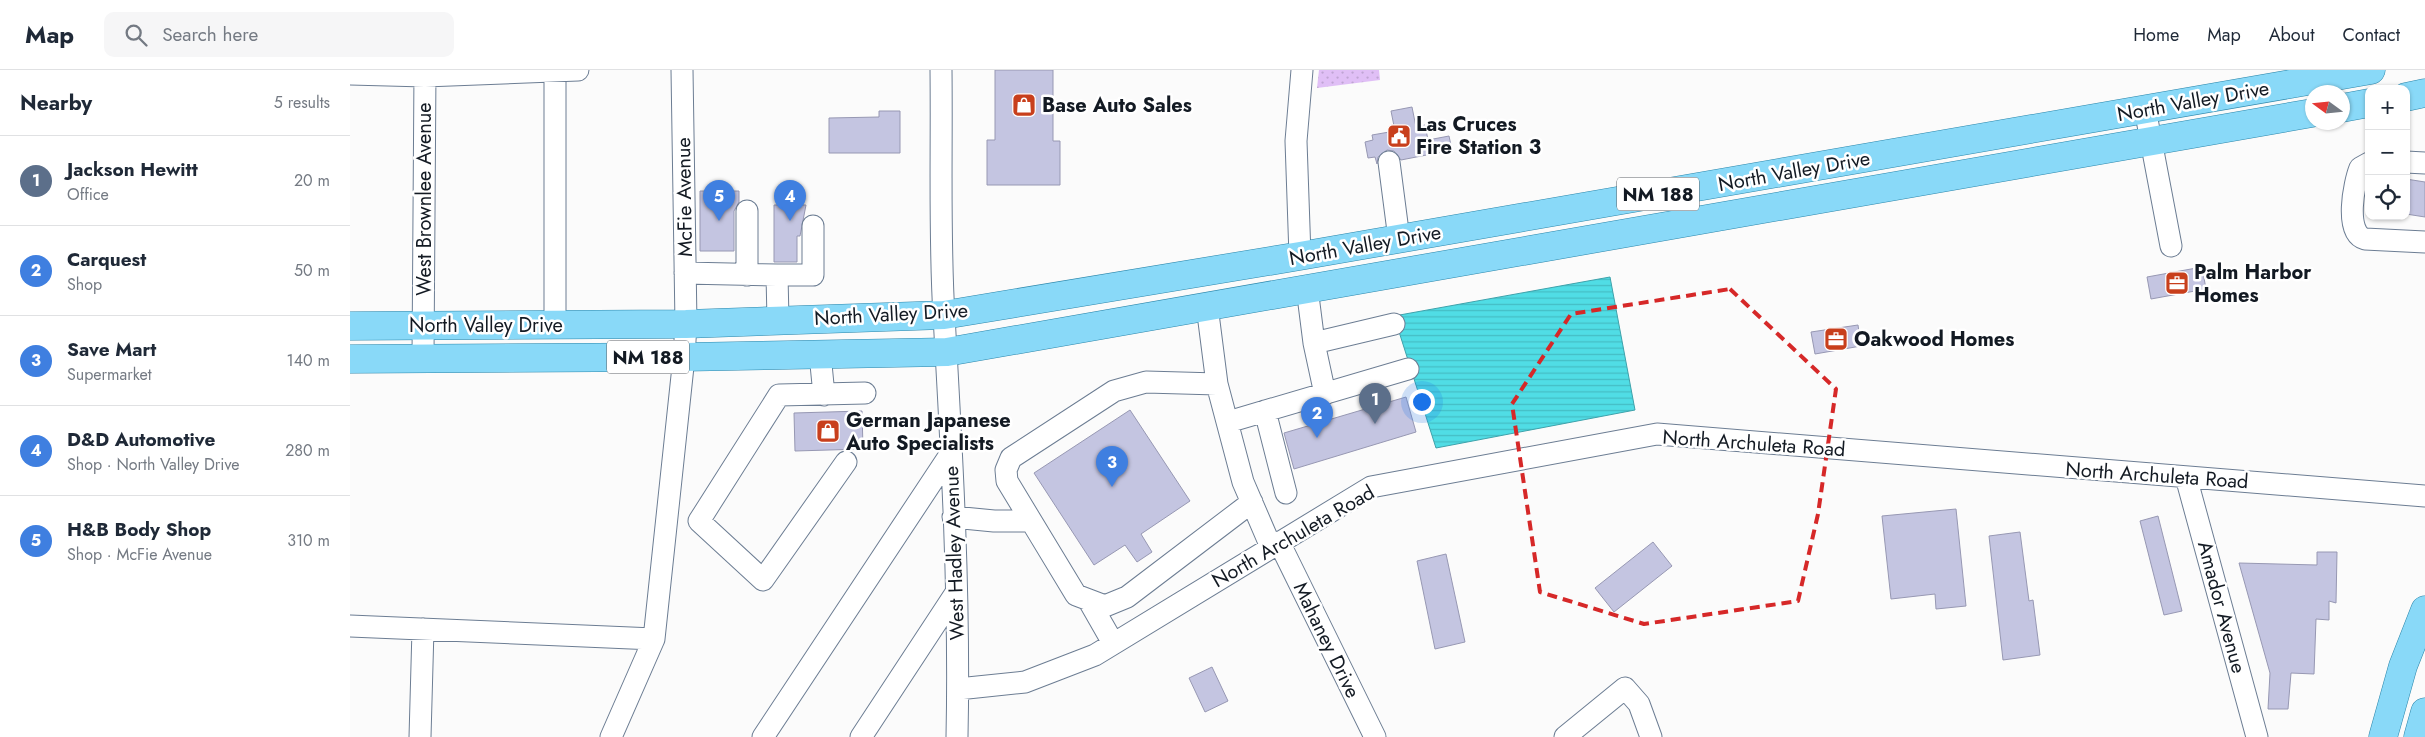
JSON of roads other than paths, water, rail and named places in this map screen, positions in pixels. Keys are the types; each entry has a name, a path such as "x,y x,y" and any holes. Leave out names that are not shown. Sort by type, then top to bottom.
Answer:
{"main road":[{"name":"North Valley Drive","path":"350,326 686,324 944,315 1300,256 2371,70"},
{"path":"2410,96 2425,94"},
{"path":"2350,107 2365,104"},
{"name":"North Valley Drive","path":"350,359 684,357 946,352 2305,114"},
{"path":"2383,737 2403,666 2425,610"},
{"path":"2418,737 2425,712"}],"street":[{"path":"555,70 555,324"},
{"path":"350,74 578,70"},
{"name":"McFie Avenue","path":"611,737 654,639 686,324 682,70"},
{"name":"West Hadley Avenue","path":"941,70 944,315 953,517 958,689 957,737"},
{"path":"1300,256 1296,141 1302,70"},
{"name":"West Brownlee Avenue","path":"423,358 425,73"},
{"path":"2145,109 2171,246"},
{"path":"1389,162 1399,239"},
{"path":"2410,162 2425,163"},
{"path":"2365,165 2360,168 2355,180 2352,201 2355,231 2360,237 2365,239 2425,242"},
{"path":"747,210 747,275"},
{"path":"685,273 813,275 813,226"},
{"path":"777,275 778,320"},
{"path":"1307,288 1314,343 1325,394"},
{"name":"Mahaney Drive","path":"1206,306 1217,384 1243,482 1375,737"},
{"path":"1314,343 1394,324"},
{"path":"820,354 824,395"},
{"path":"1228,422 1408,369"},
{"path":"1217,384 1146,382 1114,391 1011,458 1006,470 1007,481 1076,595 1105,606 1127,598 1252,502"},
{"path":"846,462 763,580 700,521 779,395 865,393"},
{"path":"1265,411 1286,493"},
{"name":"North Archuleta Road","path":"958,689 1025,682 1095,654 1371,487 1657,434 2425,496"},
{"path":"763,737 951,453"},
{"name":"Amador Avenue","path":"2186,477 2257,737"},
{"path":"953,517 994,521 1031,521"},
{"path":"861,737 955,594"},
{"path":"1089,601 1113,644"},
{"path":"350,626 654,639"},
{"path":"420,737 423,629"},
{"path":"1565,737 1625,688 1639,704 1651,737"}],"water":[{"path":"1610,277 1635,410 1436,448 1394,316"}],"place":[{"name":"Base Auto Sales","path":"1024,105"},
{"name":"Las Cruces Fire Station 3","path":"1399,136"},
{"name":"H&B Body Shop","path":"719,221"},
{"name":"D&D Automotive","path":"790,221"},
{"name":"Palm Harbor Homes","path":"2177,283"},
{"name":"Oakwood Homes","path":"1836,339"},
{"name":"Jackson Hewitt","path":"1375,424"},
{"name":"German Japanese Auto Specialists","path":"828,431"},
{"name":"Carquest","path":"1317,438"},
{"name":"Save Mart","path":"1112,487"}]}
